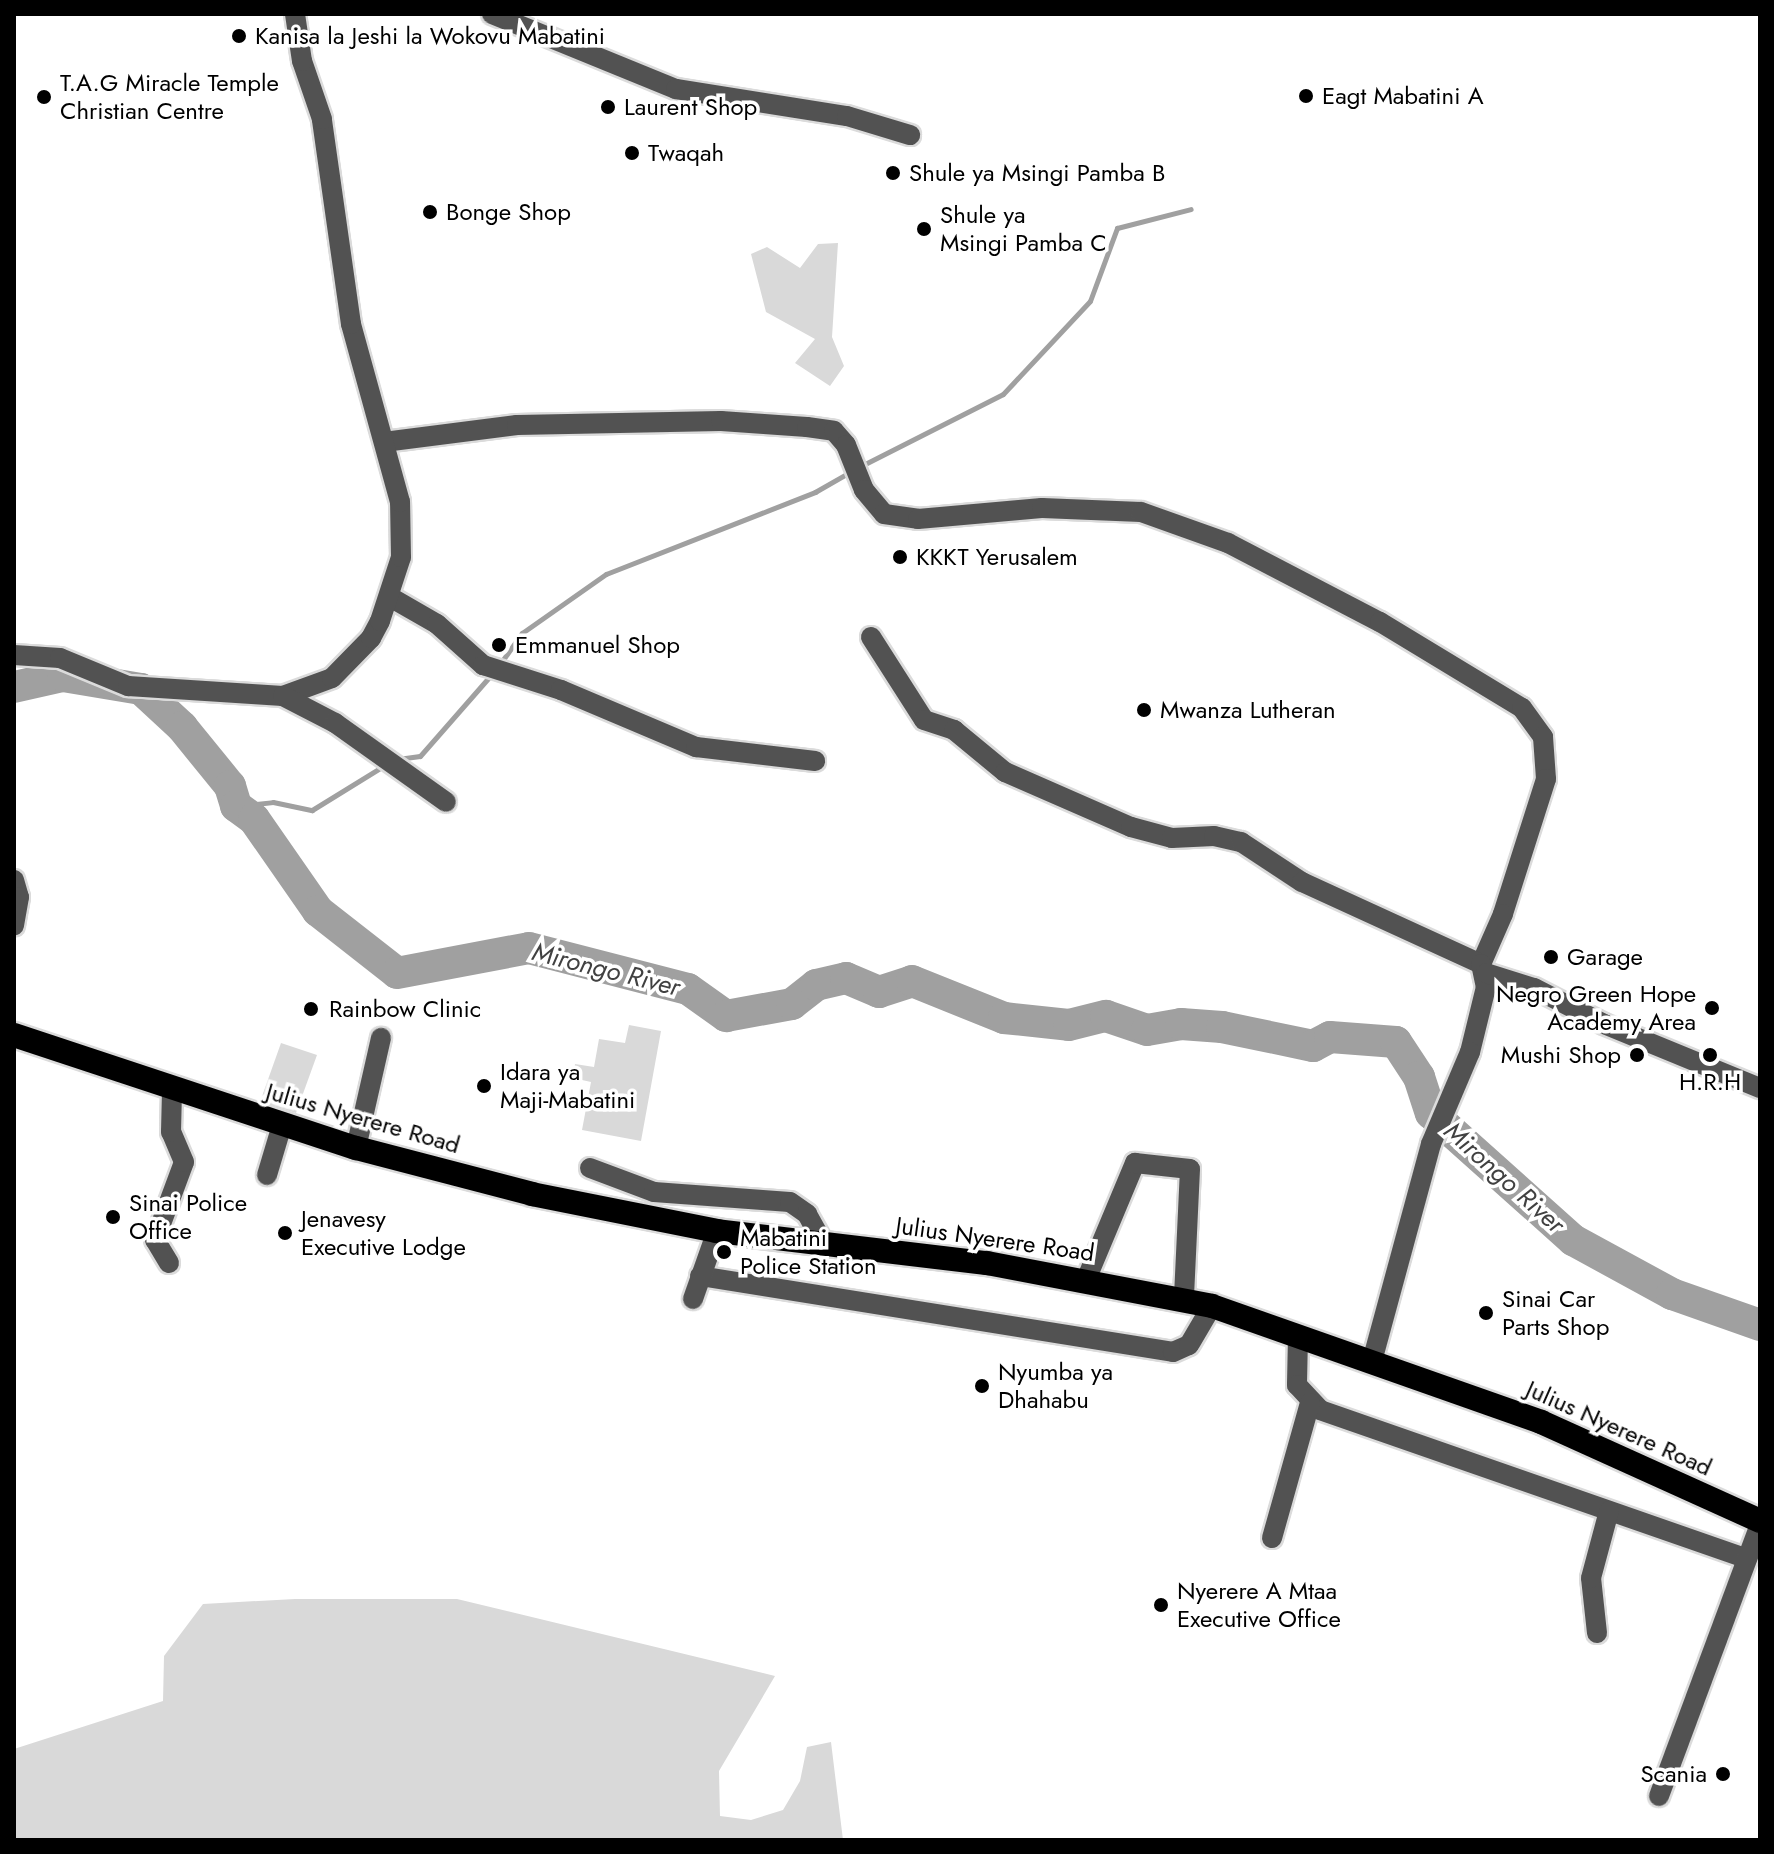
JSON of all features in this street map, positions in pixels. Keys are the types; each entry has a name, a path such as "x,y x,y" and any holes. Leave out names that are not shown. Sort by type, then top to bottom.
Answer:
{"highway":[{"name":"Julius Nyerere Road","path":"14,1035 172,1090 356,1148 532,1194 717,1231 1086,1280 1184,1298 1541,1422 1760,1523"}],"street":[{"path":"283,696 332,678 371,638 390,597 404,530 384,442 351,324 322,119 302,61 295,14"},
{"path":"492,14 676,89 847,116 910,135"},
{"path":"384,442 458,430 564,424 721,421 834,431 846,445 864,490 884,514 918,519 1042,508 1141,512 1228,543 1380,622 1522,708 1543,737 1546,779 1484,969 1470,1052 1431,1144 1372,1361"},
{"path":"390,597 437,624 483,665 524,681 561,690 696,747 815,761"},
{"path":"871,637 924,720 954,730 1005,772 1131,827 1172,838 1214,836 1241,842 1302,882 1484,969 1534,988 1604,1024 1760,1088"},
{"path":"14,655 60,658 128,686 283,696 335,723 446,802"},
{"path":"14,880 19,897 14,926"},
{"path":"356,1148 381,1038"},
{"path":"169,1263 155,1240 184,1162 171,1132 172,1090"},
{"path":"267,1175 282,1125"},
{"path":"1086,1280 1135,1163 1190,1169 1184,1298"},
{"path":"590,1168 654,1192 790,1202 807,1214 823,1243"},
{"path":"693,1299 717,1231"},
{"path":"700,1276 1173,1352 1189,1345 1212,1306"},
{"path":"1298,1336 1297,1385 1310,1403 1747,1559"},
{"path":"1272,1538 1310,1403"},
{"path":"1597,1633 1591,1578 1609,1511"},
{"path":"1659,1796 1760,1523"}],"shaded area":[{"path":"838,243 832,337 844,366 830,386 795,363 815,339 766,312 751,254 767,247 800,268 818,244"},
{"path":"629,1025 661,1031 641,1141 582,1130 591,1082 573,1078 575,1064 594,1067 599,1039 625,1043"},
{"path":"281,1043 317,1055 296,1113 260,1102"},
{"path":"295,1599 457,1599 775,1676 719,1771 720,1816 751,1820 783,1810 800,1781 807,1747 831,1742 843,1840 14,1840 14,1749 163,1701 164,1656 203,1604"}],"waterway":[{"path":"859,467 1003,394 1090,301 1117,228 1191,209"},
{"path":"500,664 522,633 606,574 815,492 850,472"},
{"path":"398,759 420,756 491,675"},
{"name":"Mirongo River","path":"14,687 63,676 141,689 182,727 230,786 236,806 254,819 318,911 397,973 529,948 688,989 726,1016 792,1004 816,985 846,978 879,992 912,981 1004,1018 1069,1025 1106,1016 1147,1030 1181,1024 1222,1027 1313,1046 1330,1037 1396,1042 1419,1077 1431,1113 1573,1240 1672,1294 1760,1325"},
{"path":"236,806 273,802 312,810 385,765"}],"place":[{"name":"Kanisa la Jeshi la Wokovu Mabatini","path":"239,36"},
{"name":"Eagt Mabatini A","path":"1306,96"},
{"name":"T.A.G Miracle Temple Christian Centre","path":"44,97"},
{"name":"Laurent Shop","path":"608,107"},
{"name":"Twaqah","path":"632,153"},
{"name":"Shule ya Msingi Pamba B","path":"893,173"},
{"name":"Bonge Shop","path":"430,212"},
{"name":"Shule ya Msingi Pamba C","path":"924,229"},
{"name":"KKKT Yerusalem","path":"900,557"},
{"name":"Emmanuel Shop","path":"499,645"},
{"name":"Mwanza Lutheran","path":"1144,710"},
{"name":"Garage","path":"1551,957"},
{"name":"Negro Green Hope Academy Area","path":"1712,1008"},
{"name":"Rainbow Clinic","path":"311,1009"},
{"name":"Mushi Shop","path":"1637,1055"},
{"name":"H.R.H","path":"1710,1055"},
{"name":"Idara ya Maji-Mabatini","path":"484,1086"},
{"name":"Sinai Police Office","path":"113,1217"},
{"name":"Jenavesy Executive Lodge","path":"285,1233"},
{"name":"Mabatini Police Station","path":"724,1252"},
{"name":"Sinai Car Parts Shop","path":"1486,1313"},
{"name":"Nyumba ya Dhahabu","path":"982,1386"},
{"name":"Nyerere A Mtaa Executive Office","path":"1161,1605"},
{"name":"Scania","path":"1723,1774"}]}
